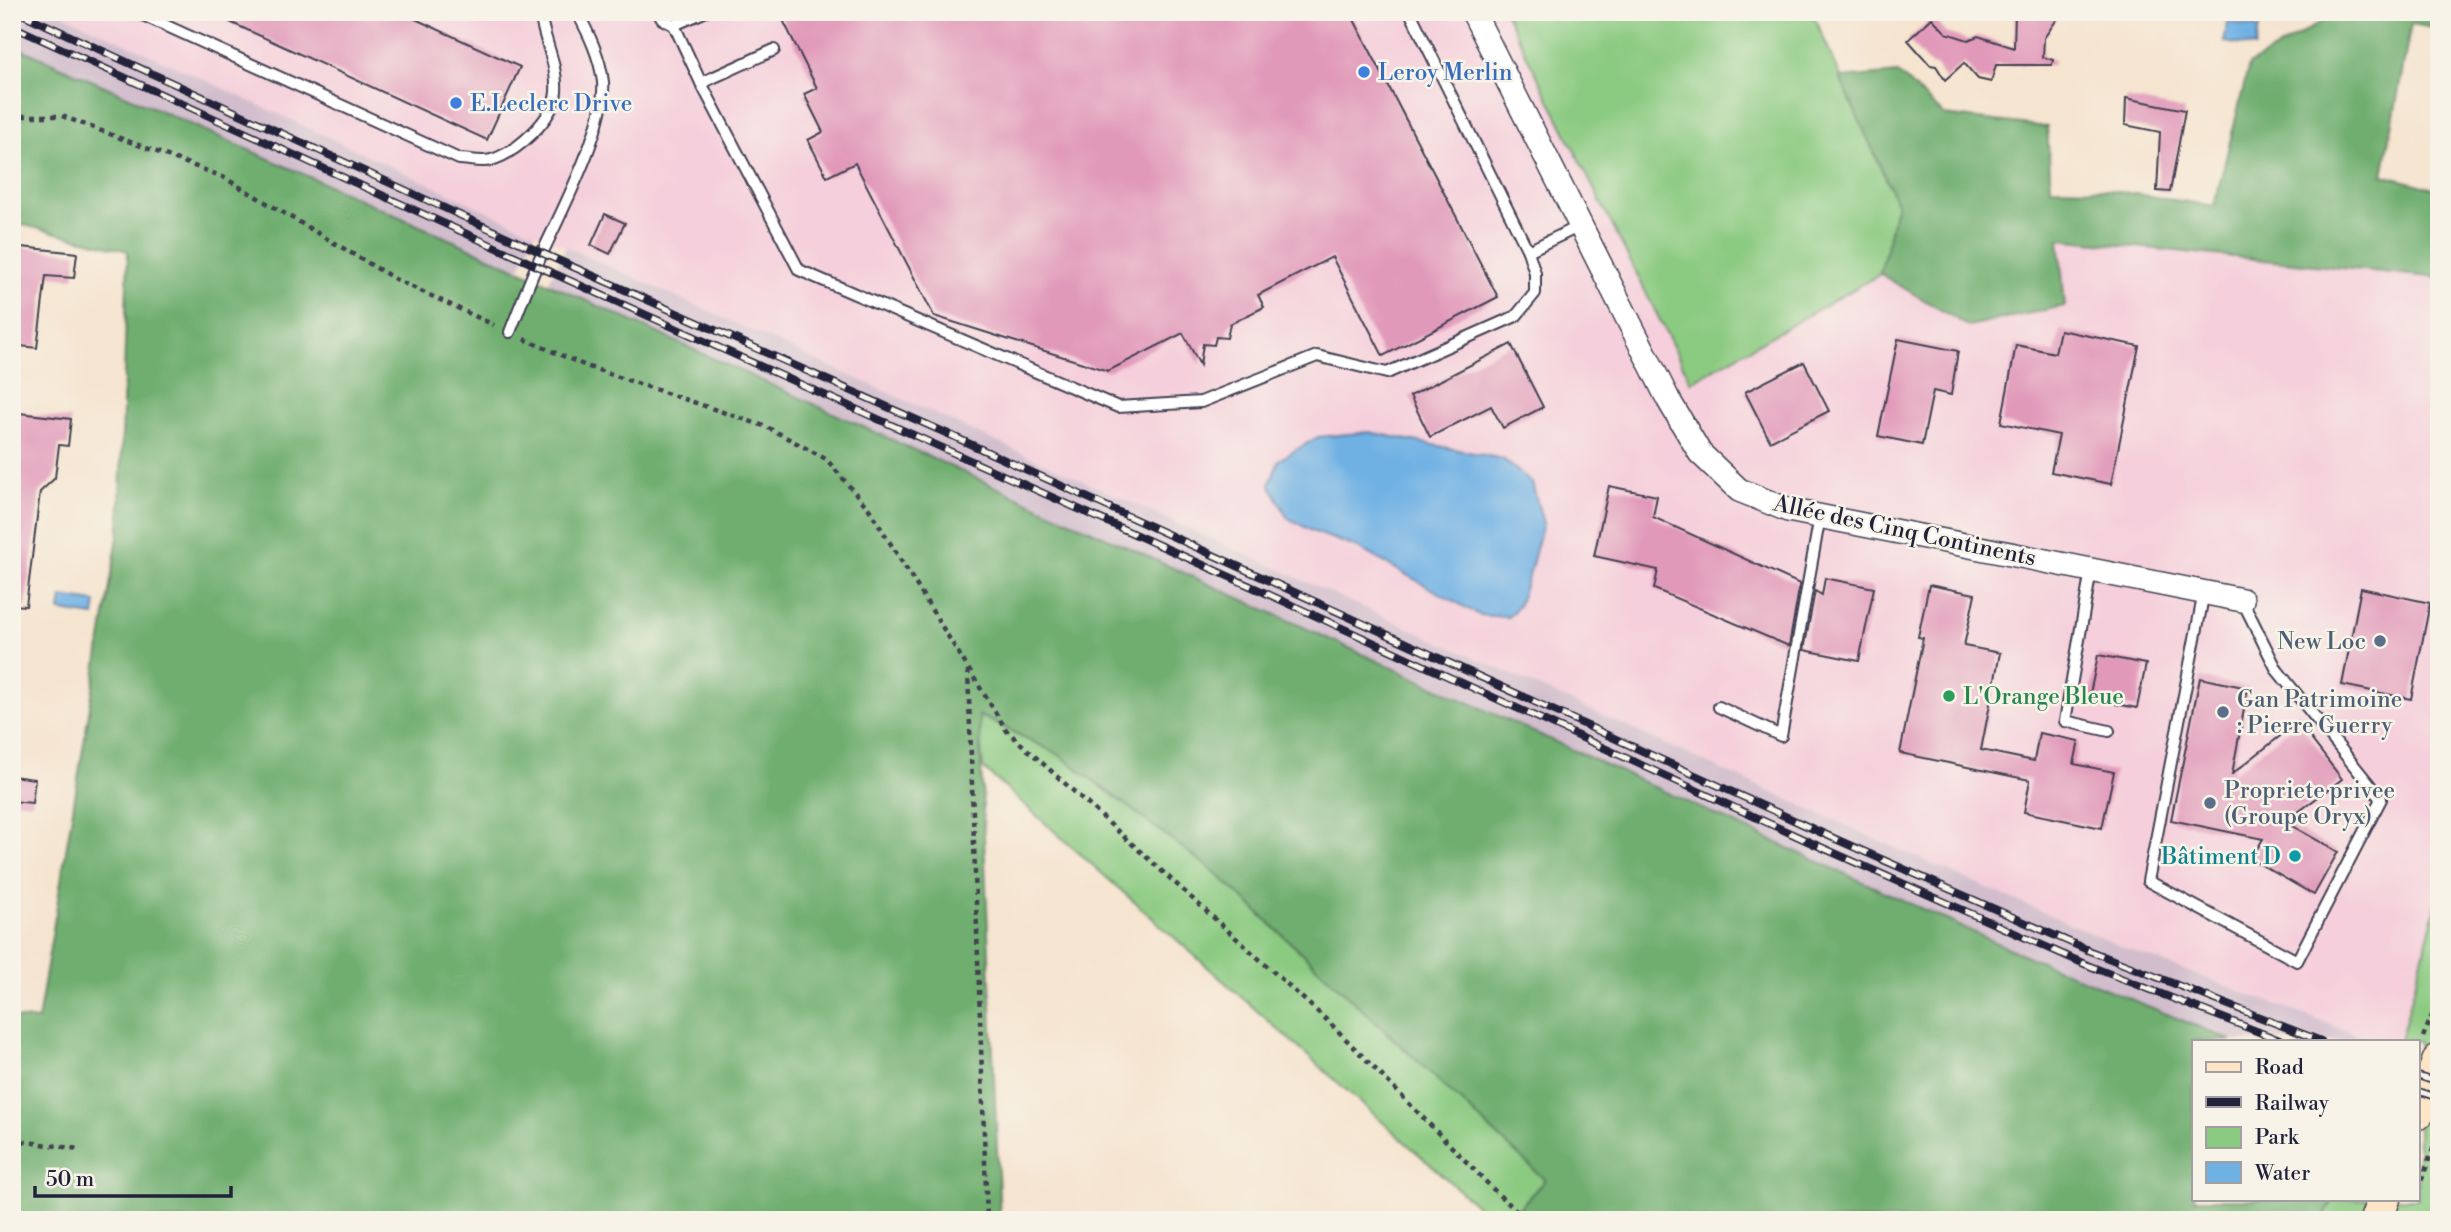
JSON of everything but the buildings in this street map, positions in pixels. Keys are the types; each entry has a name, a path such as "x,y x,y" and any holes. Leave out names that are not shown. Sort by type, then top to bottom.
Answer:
{"main road":[{"path":"2420,1102 2430,1050"},
{"path":"2376,1220 2384,1200"}],"street":[{"name":"Allée des Cinq Continents","path":"1473,12 1668,400 1700,453 1739,490 1788,510 2242,600"}],"lane":[{"path":"135,12 459,159 490,161 517,147 543,121 556,94 554,66 540,12"},
{"path":"510,332 587,150 599,112 603,84 598,61 593,42 577,12"},
{"path":"658,12 662,19 674,24 701,83 799,270 1118,407 1200,402 1317,356 1387,373 1516,316 1535,293 1535,273 1528,251 1410,12"},
{"path":"674,24 704,12"},
{"path":"701,83 774,50"},
{"path":"1528,251 1580,226"},
{"path":"1719,707 1781,736 1819,516"},
{"path":"2091,570 2065,721 2109,731"},
{"path":"2204,592 2148,881 2297,961 2381,799 2277,670 2242,600"}],"path":[{"path":"12,116 62,116 223,177 395,279 586,366 767,427 826,459 869,509 1007,731 1330,1023 1499,1195 1527,1220"},
{"path":"968,669 987,1220"},
{"path":"2430,1050 2439,999"},
{"path":"2420,1185 2439,1133"},
{"path":"12,1140 79,1149"}],"shaded area":[{"path":"12,12 58,12 535,233 519,270 12,45"},
{"path":"58,12 1505,12 1692,382 1880,274 1968,326 2065,305 2059,239 2439,278 2439,895 2400,1040 2371,1040 2131,950 1882,842 566,247"},
{"path":"566,247 1882,842 2130,950 2371,1040 2230,1040 2010,949 548,283"}],"green space":[{"path":"1505,12 1812,12 1897,203 1880,274 1691,382"},
{"path":"2338,12 2439,12 2439,29 2411,24 2383,175 2439,190 2439,278 2059,239 2065,306 1968,326 1880,274 1897,203 1840,78 1898,73 1944,115 2047,127 2051,188 2103,189 2214,206 2249,65"},
{"path":"12,45 519,270 2010,949 2230,1040 2192,1040 2192,1200 2333,1200 2323,1220 1508,1220 1545,1180 1216,873 1058,754 979,715 1000,1220 12,1220 12,1018 38,1020 119,531 128,251 20,224 12,225"},
{"path":"978,715 1058,754 1216,873 1545,1180 1508,1220 1493,1220 983,768"},
{"path":"2439,895 2439,1063 2420,1058 2420,1040 2400,1040"},
{"path":"2420,1112 2439,1117 2439,1220 2323,1220 2333,1200 2420,1200"}],"water":[{"path":"2228,22 2259,28 2255,47 2224,42"},
{"path":"1369,432 1503,459 1532,483 1543,523 1518,606 1508,617 1479,615 1358,548 1312,531 1287,517 1270,484 1279,460 1318,437"},
{"path":"62,597 96,602 94,616 60,611"}],"railway":[{"path":"18,12 542,253 946,433 1822,833 2090,951 2318,1040"},
{"path":"12,26 1814,844 2087,965 2279,1040"},
{"path":"2420,1077 2439,1083"},
{"path":"2420,1092 2439,1098"}],"place":[{"name":"Leroy Merlin","path":"1364,72"},
{"name":"E.Leclerc Drive","path":"456,103"},
{"name":"New Loc","path":"2380,641"},
{"name":"L'Orange Bleue","path":"1949,696"},
{"name":"Gan Patrimoine : Pierre Guerry","path":"2223,712"},
{"name":"Propriete privee (Groupe Oryx)","path":"2210,803"},
{"name":"Bâtiment D","path":"2295,856"}]}
